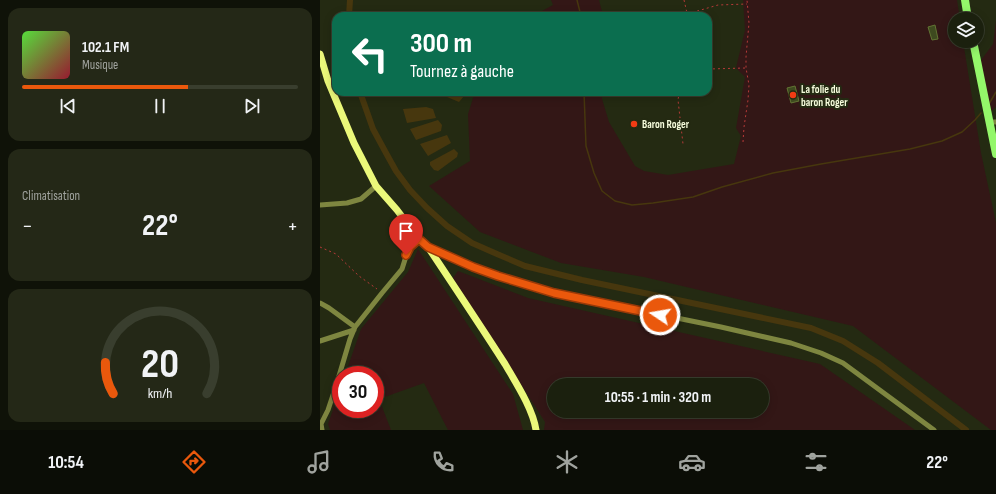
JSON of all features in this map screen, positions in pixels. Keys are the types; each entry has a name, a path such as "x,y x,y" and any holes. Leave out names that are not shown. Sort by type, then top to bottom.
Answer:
{"main road":[{"path":"965,0 967,12"},
{"path":"975,48 993,122 996,154"}],"street":[{"path":"320,54 332,91"},
{"path":"334,96 354,143 376,186 419,239 428,247 484,330 529,407 533,416 536,430"},
{"path":"320,205 347,203 361,199 376,186"},
{"path":"322,430 320,424 328,410 350,339 355,329 402,269 410,247 419,239"},
{"path":"428,247 473,267 554,293 721,327 821,353 842,363 934,430"},
{"path":"320,303 329,308 355,329"},
{"path":"320,342 355,329"}],"path":[{"path":"684,0 687,12"},
{"path":"743,142 749,85 746,68 750,23 747,0"},
{"path":"694,12 718,5 748,4"},
{"path":"712,69 746,68"},
{"path":"679,96 683,144"},
{"path":"320,247 336,254 359,276 382,293"}],"shaded area":[{"path":"551,0 599,0 602,12 540,12 553,5"},
{"path":"743,0 957,0 959,12 948,12 948,48 964,48 981,153 996,223 996,430 991,430 853,326 644,277 561,263 480,232 429,186 470,161 468,114 474,96 602,96 609,122 635,166 644,171 668,175 734,164 741,136 736,128 745,77 736,68 745,30"},
{"path":"996,21 996,107 990,112 979,63 993,44"},
{"path":"445,96 464,96 459,102"},
{"path":"426,107 433,109 436,118 407,123 403,109"},
{"path":"438,120 442,125 441,131 416,140 410,129"},
{"path":"447,135 451,143 428,156 420,144"},
{"path":"454,149 458,153 457,157 438,171 434,170 430,165 430,162"},
{"path":"418,249 513,394 523,430 448,430 424,383 384,397 384,366 348,366 361,329 408,272"},
{"path":"458,271 528,298 820,364 915,430 544,430 545,422 453,278"},
{"path":"384,412 391,430 330,430 328,424 332,413 332,418 384,418"}],"building":[{"path":"935,25 938,39 932,40 928,27"},
{"name":"La folie du baron Roger","path":"795,86 799,101 791,103 787,88"}],"waterway":[{"path":"349,12 350,0"},
{"path":"577,0 580,12"},
{"path":"989,104 996,92"},
{"path":"361,96 373,129 396,171 410,190 447,226 472,243 525,266 582,280 811,328 843,341 878,363 966,430"},
{"path":"584,96 586,146 594,173 602,191 615,201 632,205 693,197 722,187 773,173 910,149 942,141 962,132 981,113"}],"place":[{"name":"La folie du baron Roger","path":"793,95"},
{"name":"Baron Roger","path":"634,124"}],"route":[{"path":"406,255 412,244 419,239 428,247 473,267 498,276 554,293 660,315"}]}
